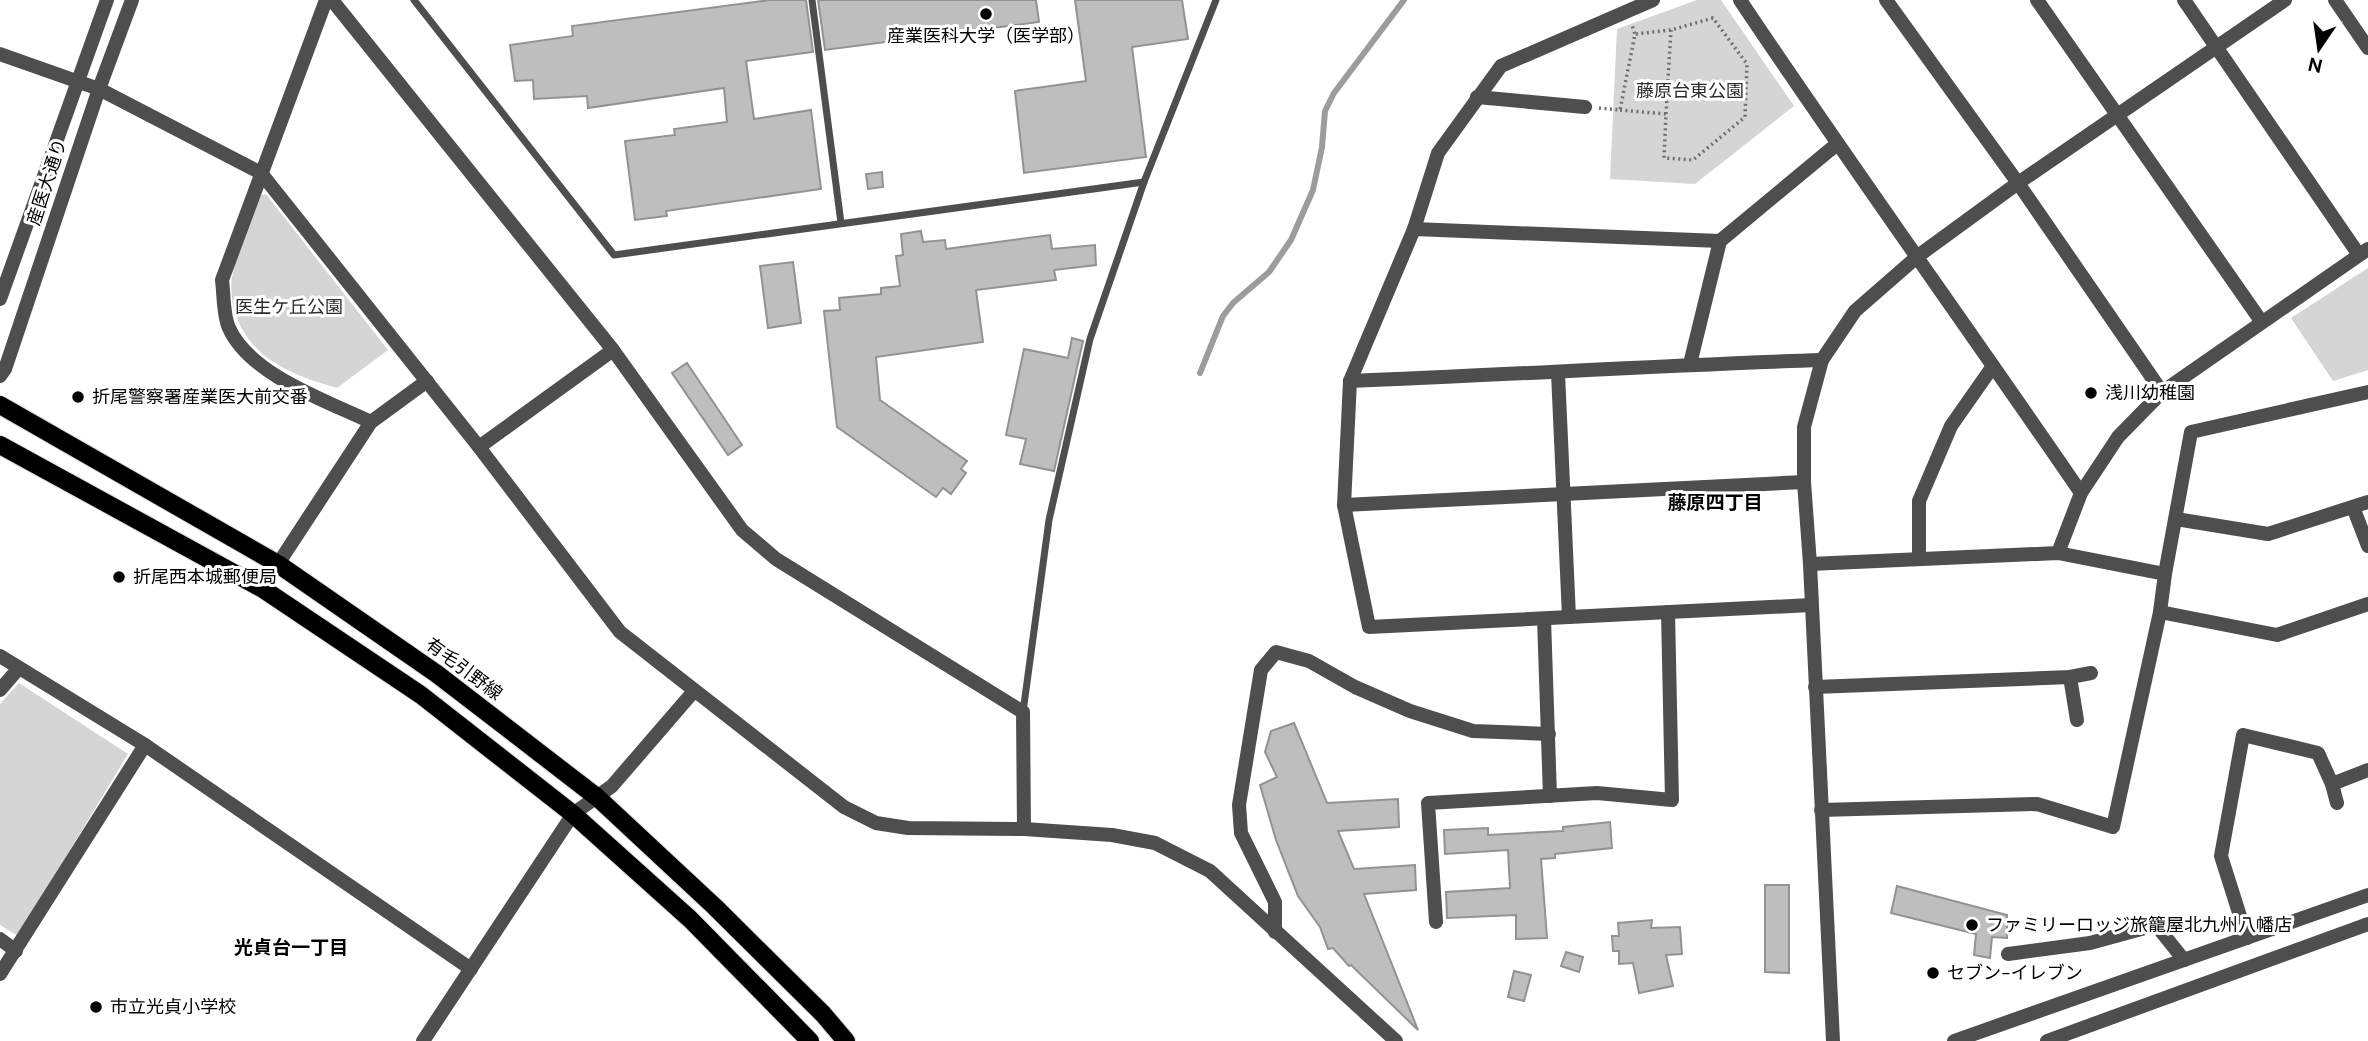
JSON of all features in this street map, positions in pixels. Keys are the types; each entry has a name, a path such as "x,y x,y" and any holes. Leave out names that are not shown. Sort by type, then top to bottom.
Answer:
{"main road":[{"name":"有毛引野線","path":"0,405 278,564 437,674 598,798 715,907 823,1014 846,1041"},
{"path":"0,445 263,589 421,695 573,814 691,919 810,1041"}],"street":[{"name":"産医大通り","path":"0,299 107,0"},
{"name":"産医大通り","path":"0,376 5,369 99,89 132,0"},
{"path":"326,0 222,280 229,327 251,358 288,382 371,422"},
{"path":"332,0 613,349 742,530 776,559 1023,712 1024,829"},
{"path":"1653,0 1501,66 1438,153 1414,229 1350,380 1343,505 1369,627 1811,605"},
{"path":"1740,0 1837,144 1918,256 2081,493"},
{"path":"1886,0 2018,183 2162,392"},
{"path":"2037,0 2262,321"},
{"path":"2058,553 2081,493 2118,437 2162,392 2364,252 2185,0"},
{"path":"1833,1041 1804,482 1804,427 1822,360 1855,311 1918,256 2018,183 2285,0"},
{"path":"2335,0 2368,48"},
{"path":"0,54 99,89 261,173 479,447 620,632 844,807 876,823 908,828 1024,829 1112,835 1155,843 1209,872 1396,1041"},
{"path":"1477,97 1586,107"},
{"path":"1690,364 1720,241 1837,144"},
{"path":"1414,229 1720,241"},
{"path":"479,447 613,349"},
{"path":"1350,380 1822,360"},
{"path":"1919,559 1919,501 1951,426 1993,366"},
{"path":"1558,373 1569,617"},
{"path":"278,564 371,422 427,381"},
{"path":"1821,810 2038,804 2113,827 2160,612 2191,432 2368,392"},
{"path":"1343,505 1804,482"},
{"path":"2176,519 2268,534 2368,502"},
{"path":"2353,507 2368,546"},
{"path":"1810,564 2058,553 2165,574"},
{"path":"2160,612 2277,635 2368,604"},
{"path":"1436,922 1428,803 1597,793 1672,800 1668,612"},
{"path":"1544,619 1550,796"},
{"path":"1275,932 1275,902 1241,833 1239,805 1261,670 1276,652 1309,660 1355,687 1410,711 1473,731 1549,734"},
{"path":"0,656 145,746 471,969"},
{"path":"0,690 19,668"},
{"path":"1815,687 2070,677 2091,673"},
{"path":"2070,677 2077,720"},
{"path":"423,1041 573,814 612,786 694,691"},
{"path":"2247,938 2221,856 2243,735 2318,752 2337,803"},
{"path":"0,974 145,746"},
{"path":"2332,784 2368,770"},
{"path":"1955,1041 2368,895"},
{"path":"2047,1041 2368,924"},
{"path":"2008,954 2090,943 2156,925 2183,960"},
{"path":"0,939 16,951"}],"lane":[{"path":"414,0 614,255 1144,182"},
{"path":"812,0 841,223"},
{"path":"1023,712 1049,520 1087,352 1144,182 1216,0"}],"path":[{"path":"1620,110 1635,34 1627,10"},
{"path":"1635,34 1671,30 1713,18 1747,64 1745,117 1693,160 1664,158 1671,30"},
{"path":"1586,107 1666,114"}],"green space":[{"name":"藤原台東公園","path":"1697,0 1721,0 1794,106 1695,184 1610,179 1617,29"},
{"name":"医生ケ丘公園","path":"266,194 388,350 337,388 306,378 263,355 243,331 236,315 232,294 233,272 261,195"},
{"path":"2368,268 2368,370 2333,381 2291,318"},
{"path":"19,683 128,754 18,936 0,925 0,704"}],"building":[{"path":"770,0 806,0 813,52 746,61 754,119 811,110 821,189 666,211 667,216 635,220 625,141 675,135 674,129 727,122 724,88 588,108 587,96 534,99 533,80 515,81 510,45 573,36 572,26"},
{"path":"818,0 1036,0 1039,22 825,50"},
{"path":"1075,0 1182,0 1188,39 1132,47 1146,157 1024,173 1015,91 1086,81"},
{"path":"882,172 883,187 868,189 866,174"},
{"path":"921,231 923,242 945,240 946,249 1050,235 1052,249 1095,245 1096,265 1054,270 1056,280 976,290 983,342 876,357 880,400 967,461 961,469 966,473 951,494 943,488 936,497 837,427 824,311 840,310 839,298 881,294 881,288 900,286 896,256 903,255 901,234"},
{"path":"793,262 801,323 768,328 760,266"},
{"path":"1072,338 1083,341 1054,471 1020,464 1026,439 1006,435 1024,349 1068,358"},
{"path":"687,363 742,445 728,455 672,373"},
{"path":"1294,723 1327,803 1398,799 1399,827 1338,831 1354,869 1415,865 1416,890 1364,894 1418,1030 1333,948 1328,949 1320,927 1298,896 1276,840 1260,785 1277,777 1265,752 1271,731"},
{"path":"1610,822 1612,848 1555,854 1555,858 1541,859 1547,938 1516,939 1516,915 1447,918 1446,892 1510,888 1508,850 1445,854 1444,830 1488,828 1488,835 1563,831 1563,827"},
{"path":"1765,885 1789,885 1789,973 1765,972"},
{"name":"ファミリーロッジ旅籠屋北九州八幡店","path":"1897,886 2007,915 2007,938 1992,937 1990,958 1974,955 1976,934 1891,913"},
{"path":"1652,920 1651,928 1680,927 1682,954 1666,955 1673,986 1639,993 1633,963 1619,964 1619,951 1613,951 1612,936 1619,936 1618,923"},
{"path":"1566,952 1583,957 1579,972 1561,966"},
{"path":"1514,971 1531,975 1524,1001 1508,997"}],"waterway":[{"path":"1200,373 1223,316 1233,303 1269,272 1291,240 1313,190 1322,147 1325,111 1334,93 1404,0"}],"place":[{"name":"産業医科大学（医学部）","path":"986,14"},
{"name":"浅川幼稚園","path":"2091,393"},
{"name":"折尾警察署産業医大前交番","path":"78,397"},
{"name":"折尾西本城郵便局","path":"119,577"},
{"name":"ファミリーロッジ旅籠屋北九州八幡店","path":"1972,925"},
{"name":"セブン-イレブン","path":"1933,973"},
{"name":"市立光貞小学校","path":"96,1007"}],"district":[{"name":"藤原四丁目","path":"1715,502"},
{"name":"光貞台一丁目","path":"291,947"}]}
